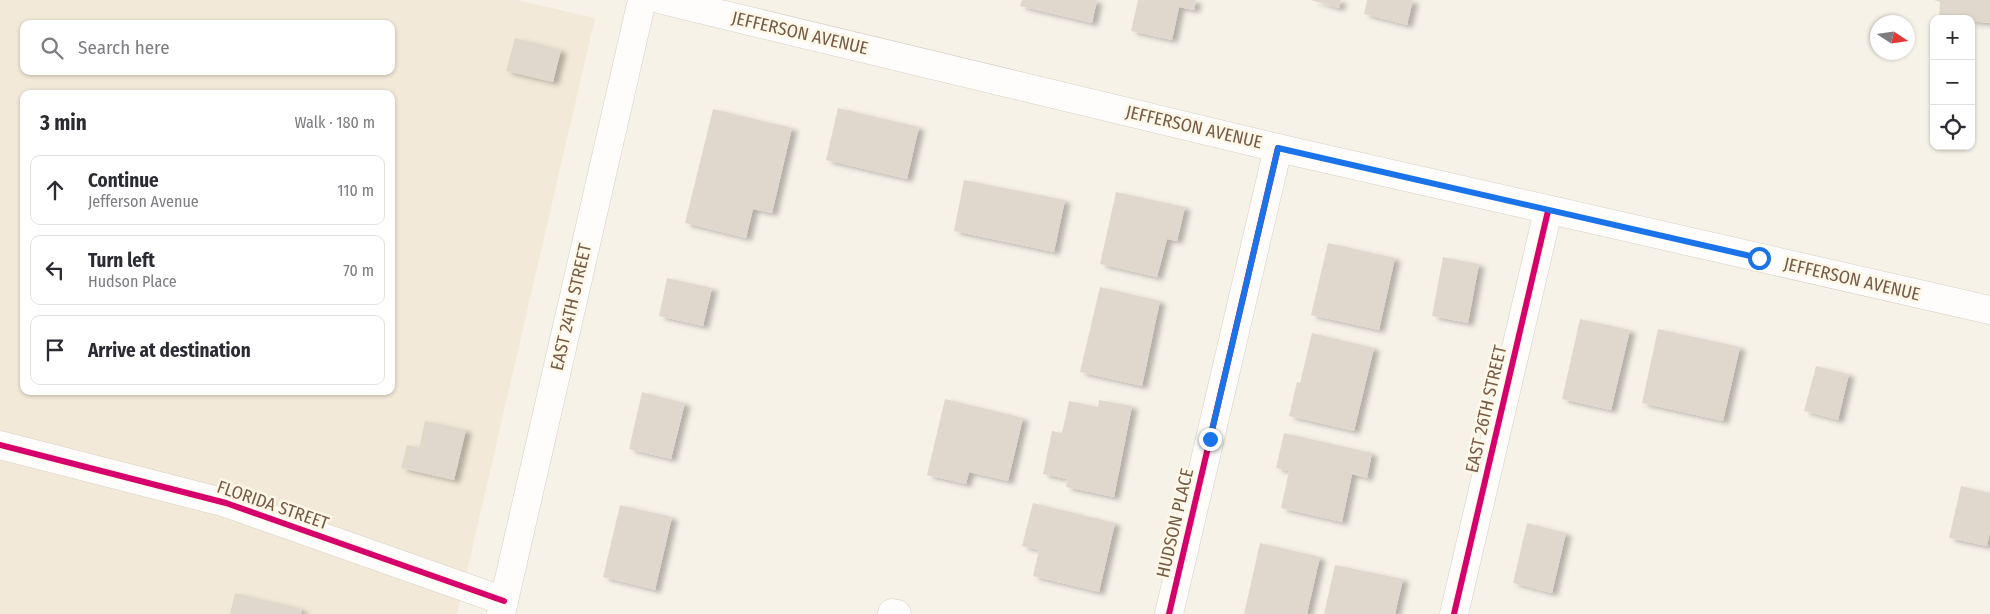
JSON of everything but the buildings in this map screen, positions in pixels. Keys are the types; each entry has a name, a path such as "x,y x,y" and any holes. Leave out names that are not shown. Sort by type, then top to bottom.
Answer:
{"main road":[{"name":"EAST 24TH STREET","path":"502,608 642,0"},
{"name":"JEFFERSON AVENUE","path":"662,0 1278,148 1990,310"},
{"name":"HUDSON PLACE","path":"1169,614 1278,148"},
{"name":"EAST 26TH STREET","path":"1454,614 1548,210"},
{"name":"FLORIDA STREET","path":"0,445 226,503 502,608"}],"shaded area":[{"path":"0,0 517,0 595,18 457,614 0,614"}],"cycle path":[{"path":"1169,614 1278,148"},
{"path":"1454,614 1548,211"},
{"path":"0,445 226,503 504,601"}],"route":[{"path":"1210,439 1278,148 1759,258"}]}
